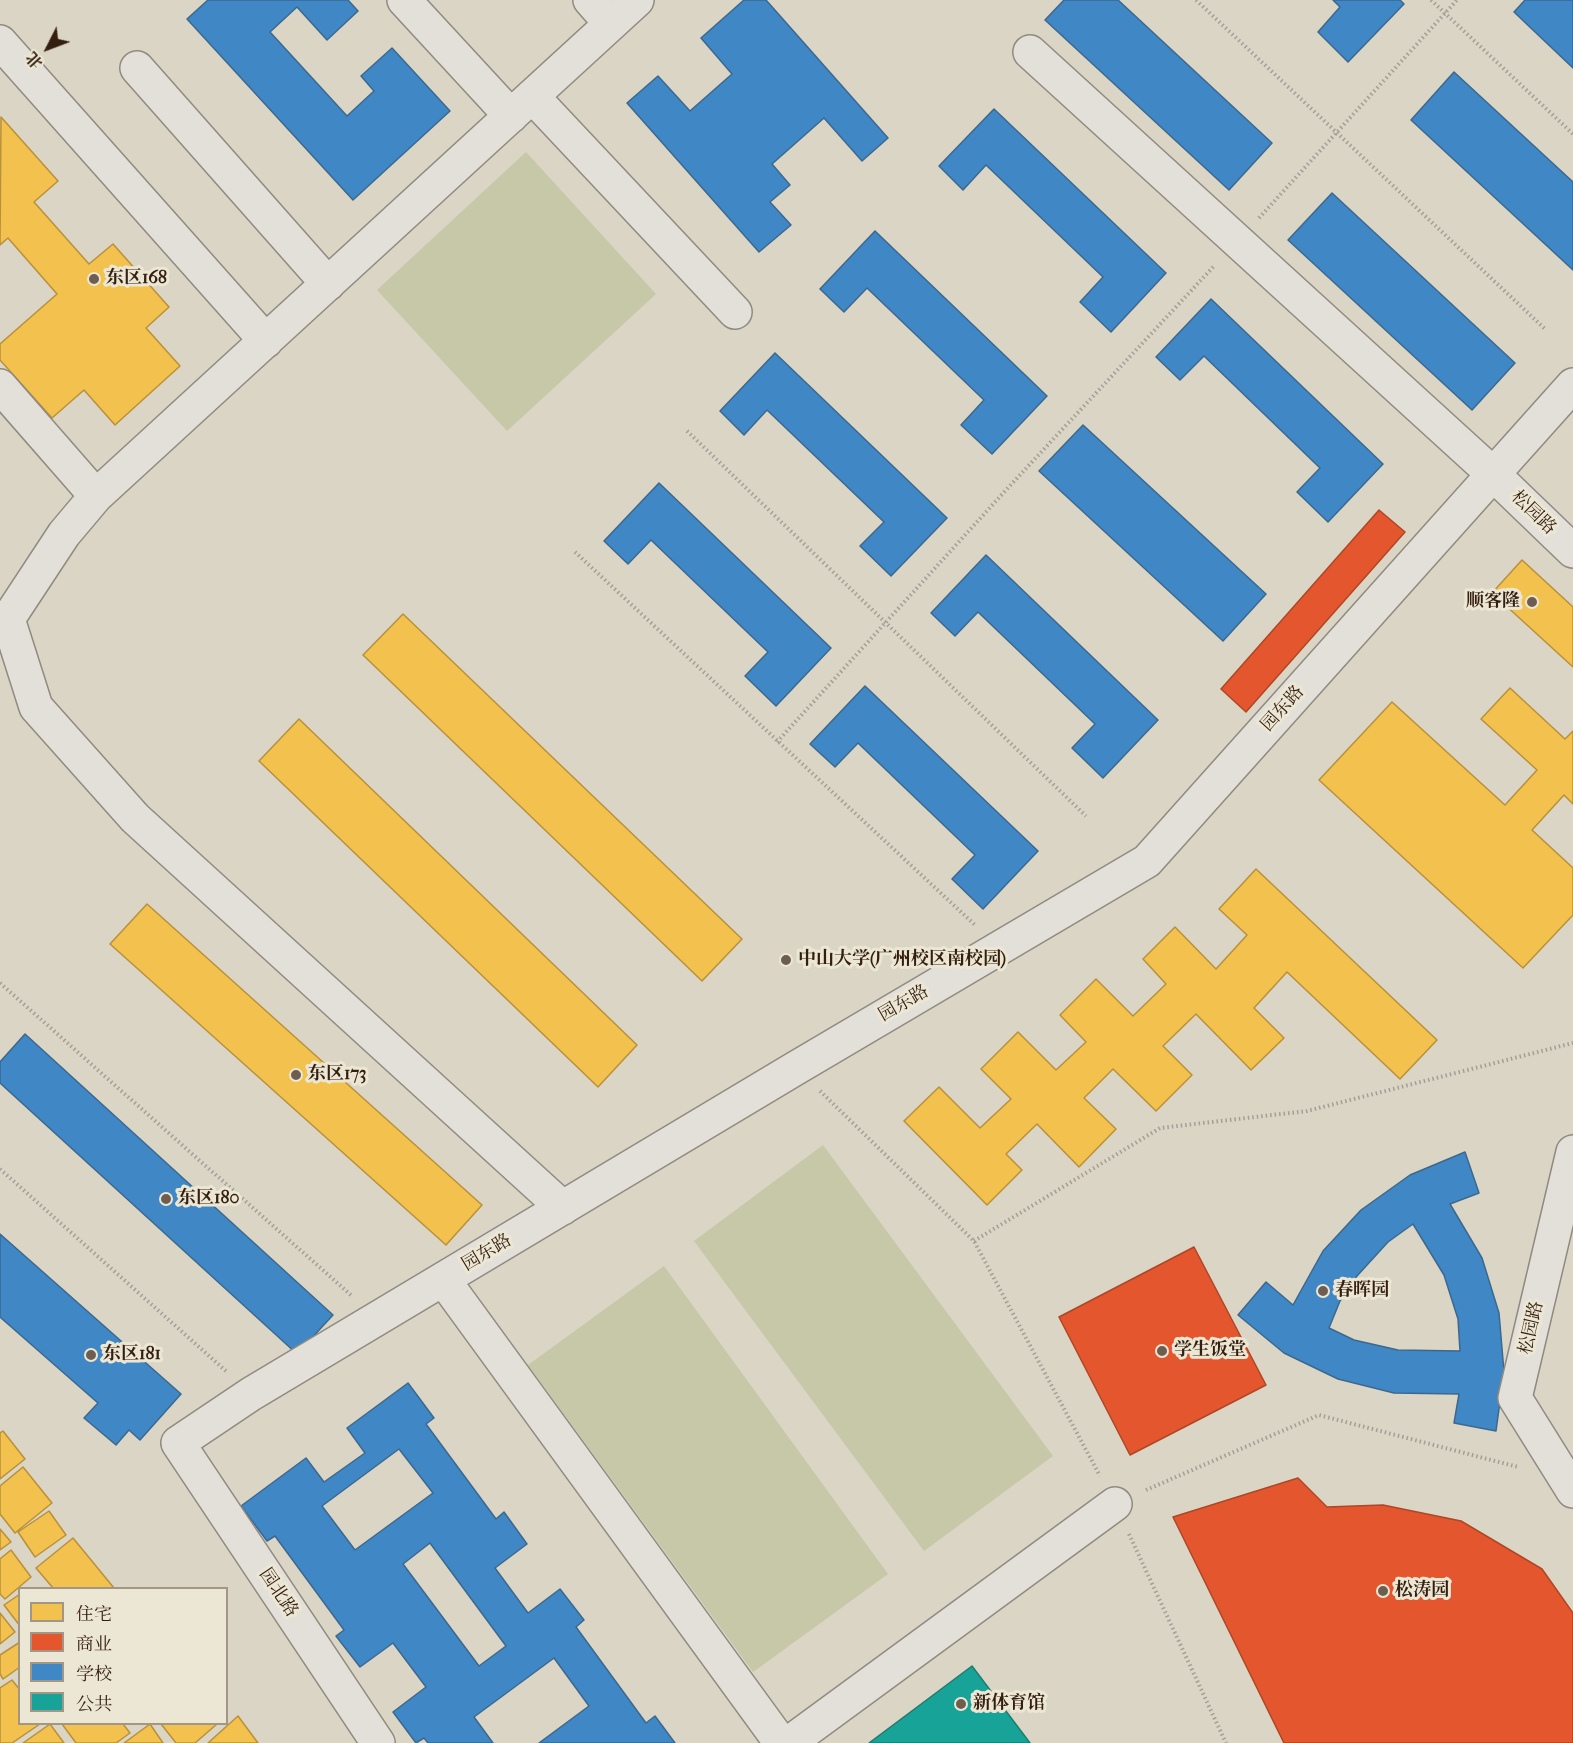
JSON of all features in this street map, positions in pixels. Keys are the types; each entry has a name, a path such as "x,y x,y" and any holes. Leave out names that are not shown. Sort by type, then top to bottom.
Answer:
{"street":[{"path":"404,0 521,106 735,312"},
{"path":"563,1208 135,818 36,707 8,619 64,534 96,496 521,106 600,12 637,0"},
{"path":"0,42 266,341"},
{"name":"松园路","path":"1030,52 1493,474 1573,551"},
{"path":"137,68 328,284"},
{"name":"园东路","path":"178,1443 251,1394 1147,861 1573,385"},
{"path":"0,386 96,496"},
{"name":"松园路","path":"1570,1485 1515,1398 1573,1152"},
{"path":"443,1279 781,1743"},
{"name":"园北路","path":"178,1443 378,1743"},
{"path":"789,1743 1115,1504"}],"path":[{"path":"1196,0 1545,329"},
{"path":"1431,0 1573,134"},
{"path":"777,742 1457,0"},
{"path":"687,431 1086,816"},
{"path":"575,552 999,949"},
{"path":"0,983 378,1318"},
{"path":"974,1241 1160,1128 1307,1111 1573,1043"},
{"path":"796,1068 974,1241 1115,1504 1226,1743"},
{"path":"0,1169 251,1394"},
{"path":"1115,1504 1319,1415 1570,1485"}],"green space":[{"path":"526,152 656,294 507,431 377,290"},
{"path":"823,1145 1053,1456 924,1551 694,1241"},
{"path":"664,1266 888,1574 753,1672 528,1365"}],"building: 住宅":[{"name":"东区168","path":"1,117 58,181 34,202 89,264 113,244 169,307 146,328 180,366 115,425 84,390 52,418 0,360 0,344 57,294 8,238 0,245"},
{"path":"1522,560 1573,607 1573,667 1492,593"},
{"path":"403,614 742,939 702,981 363,655"},
{"path":"1510,688 1565,739 1573,731 1573,804 1564,795 1532,830 1573,868 1573,915 1523,968 1319,780 1392,702 1505,805 1537,770 1481,719"},
{"path":"299,719 637,1045 598,1087 259,761"},
{"path":"1256,869 1437,1040 1400,1079 1287,972 1254,1008 1284,1038 1251,1070 1196,1014 1163,1046 1192,1075 1156,1111 1113,1069 1084,1098 1116,1129 1079,1167 1037,1124 1006,1154 1022,1170 987,1205 904,1121 939,1087 980,1128 1011,1099 981,1069 1018,1032 1056,1070 1086,1042 1060,1015 1096,979 1133,1016 1166,984 1143,959 1175,927 1216,969 1247,935 1219,909"},
{"name":"东区173","path":"147,904 482,1205 446,1245 110,944"},
{"path":"3,1431 25,1459 0,1479 0,1433"},
{"path":"23,1467 52,1503 15,1533 0,1514 0,1486"},
{"path":"49,1511 66,1535 35,1557 18,1532"},
{"path":"0,1529 11,1542 0,1550"},
{"path":"73,1538 113,1587 52,1587 36,1568"},
{"path":"11,1550 31,1577 5,1599 0,1594 0,1559"},
{"path":"18,1595 18,1623 4,1605"},
{"path":"0,1613 15,1632 0,1644"},
{"path":"18,1643 18,1668 3,1679 0,1674 0,1655"},
{"path":"12,1680 18,1688 18,1725 39,1725 12,1743 0,1743 0,1688"},
{"path":"238,1716 258,1743 208,1743"},
{"path":"51,1725 64,1743 23,1743"},
{"path":"63,1725 124,1725 130,1733 116,1743 76,1743"},
{"path":"151,1725 163,1743 124,1743"},
{"path":"162,1725 216,1725 195,1743 176,1743"}],"building: 商业":[{"path":"1379,510 1405,532 1246,712 1221,689"},
{"name":"学生饭堂","path":"1194,1247 1266,1385 1130,1455 1059,1317"},
{"name":"松涛园","path":"1298,1478 1327,1507 1383,1505 1461,1521 1542,1569 1573,1613 1573,1743 1284,1743 1173,1517"}],"building: 学校":[{"path":"208,0 348,0 358,11 327,40 297,7 270,32 347,116 374,91 361,76 392,48 450,111 353,200 187,19"},
{"path":"744,0 766,0 888,138 862,161 824,118 772,164 790,185 770,202 791,225 759,252 627,103 658,76 690,111 732,74 701,38"},
{"path":"1064,0 1118,0 1272,143 1229,190 1045,20"},
{"path":"1333,0 1400,0 1404,4 1348,62 1318,32 1340,7"},
{"path":"1525,0 1573,0 1573,68 1514,12"},
{"path":"1454,72 1573,182 1573,270 1411,120"},
{"path":"994,109 1166,273 1111,332 1080,302 1103,277 986,165 963,190 939,166"},
{"path":"1332,193 1515,363 1472,410 1288,240"},
{"path":"875,231 1047,396 992,454 961,425 984,400 867,288 844,312 820,289"},
{"path":"1211,299 1383,464 1328,522 1297,492 1320,468 1204,356 1180,380 1156,357"},
{"path":"775,353 947,518 891,576 860,546 884,522 767,410 744,435 720,411"},
{"path":"1083,425 1266,594 1223,641 1039,471"},
{"path":"659,483 831,648 776,706 745,676 768,652 651,540 628,564 604,541"},
{"path":"986,555 1158,720 1103,778 1072,748 1095,724 978,612 955,636 931,613"},
{"path":"865,686 1038,851 983,909 952,879 975,855 858,743 835,767 810,744"},
{"name":"东区180","path":"25,1034 333,1315 297,1354 0,1083 0,1062"},
{"name":"春晖园","path":"1465,1152 1479,1193 1450,1204 1482,1258 1499,1313 1504,1372 1496,1431 1454,1423 1459,1394 1394,1393 1338,1379 1284,1353 1238,1315 1266,1282 1293,1305 1323,1251 1361,1210 1410,1175","holes":["1413,1224 1444,1275 1458,1319 1460,1351 1398,1350 1354,1340 1329,1328 1340,1301 1357,1276 1388,1242"]},
{"name":"东区181","path":"0,1234 181,1394 140,1440 129,1430 116,1445 84,1418 98,1403 0,1317"},
{"path":"408,1383 434,1418 426,1424 496,1519 504,1512 527,1544 495,1568 528,1613 560,1589 584,1620 576,1627 646,1723 655,1716 675,1743 539,1743 589,1706 554,1658 474,1717 493,1743 428,1743 424,1738 416,1743 393,1712 426,1687 393,1643 360,1667 336,1636 344,1630 275,1536 267,1541 241,1506 306,1458 324,1482 365,1453 347,1428","holes":["399,1449 433,1493 355,1550 322,1506","430,1543 506,1646 479,1666 403,1564"]}],"building: 公共":[{"name":"新体育馆","path":"972,1666 1030,1743 869,1743"}],"place":[{"name":"东区168","path":"94,279"},
{"name":"顺客隆","path":"1532,602"},
{"name":"中山大学(广州校区南校园)","path":"786,960"},
{"name":"东区173","path":"296,1075"},
{"name":"东区180","path":"166,1199"},
{"name":"春晖园","path":"1323,1291"},
{"name":"学生饭堂","path":"1162,1351"},
{"name":"东区181","path":"91,1355"},
{"name":"松涛园","path":"1383,1591"},
{"name":"新体育馆","path":"961,1704"}]}
